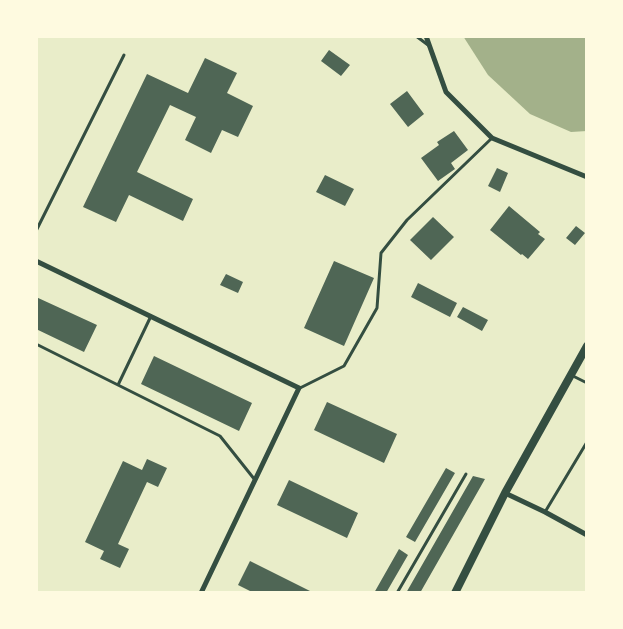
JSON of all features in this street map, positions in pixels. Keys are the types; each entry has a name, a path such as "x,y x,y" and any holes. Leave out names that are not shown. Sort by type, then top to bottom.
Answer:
{"street":[{"path":"426,36 446,92 492,138 587,176"},
{"path":"36,261 299,388 201,593"},
{"path":"455,593 506,493 587,346"},
{"path":"506,493 587,535"}],"lane":[{"path":"416,36 430,46"},
{"path":"36,231 124,55"},
{"path":"299,388 344,366 377,308 381,253 407,220 492,138"},
{"path":"118,385 150,316"},
{"path":"36,344 220,436 255,480"},
{"path":"571,375 587,382"},
{"path":"545,512 587,442"},
{"path":"398,593 466,474"}],"shaded area":[{"path":"463,36 587,36 587,131 571,132 530,114 488,75"}],"building":[{"path":"329,50 350,65 341,76 321,61"},
{"path":"205,58 237,73 227,93 253,106 238,137 222,130 211,153 185,140 196,117 170,105 137,172 193,199 183,221 129,195 116,222 83,207 147,74 188,93"},
{"path":"407,91 424,114 408,127 390,104"},
{"path":"454,131 468,150 451,163 455,169 438,181 421,158 439,145 437,142"},
{"path":"497,168 508,173 500,192 488,186"},
{"path":"325,175 354,189 345,206 316,192"},
{"path":"509,206 540,232 538,234 545,239 528,259 490,230"},
{"path":"433,217 454,237 431,260 410,240"},
{"path":"576,226 585,233 575,245 566,238"},
{"path":"334,261 374,278 344,346 304,328"},
{"path":"226,274 243,282 238,293 220,285"},
{"path":"418,283 457,303 450,317 411,297"},
{"path":"36,297 97,325 84,352 36,329"},
{"path":"463,307 488,320 482,331 457,317"},
{"path":"154,356 252,403 239,431 141,384"},
{"path":"327,402 397,434 384,463 314,430"},
{"path":"147,459 167,468 158,487 147,482 118,544 129,549 120,568 100,559 104,551 85,542 123,461 142,470"},
{"path":"446,468 455,473 415,542 406,537"},
{"path":"473,476 485,479 420,593 406,593"},
{"path":"289,480 358,513 347,538 277,505"},
{"path":"399,549 408,555 386,593 374,593"},
{"path":"250,561 314,593 254,593 238,585"}]}
